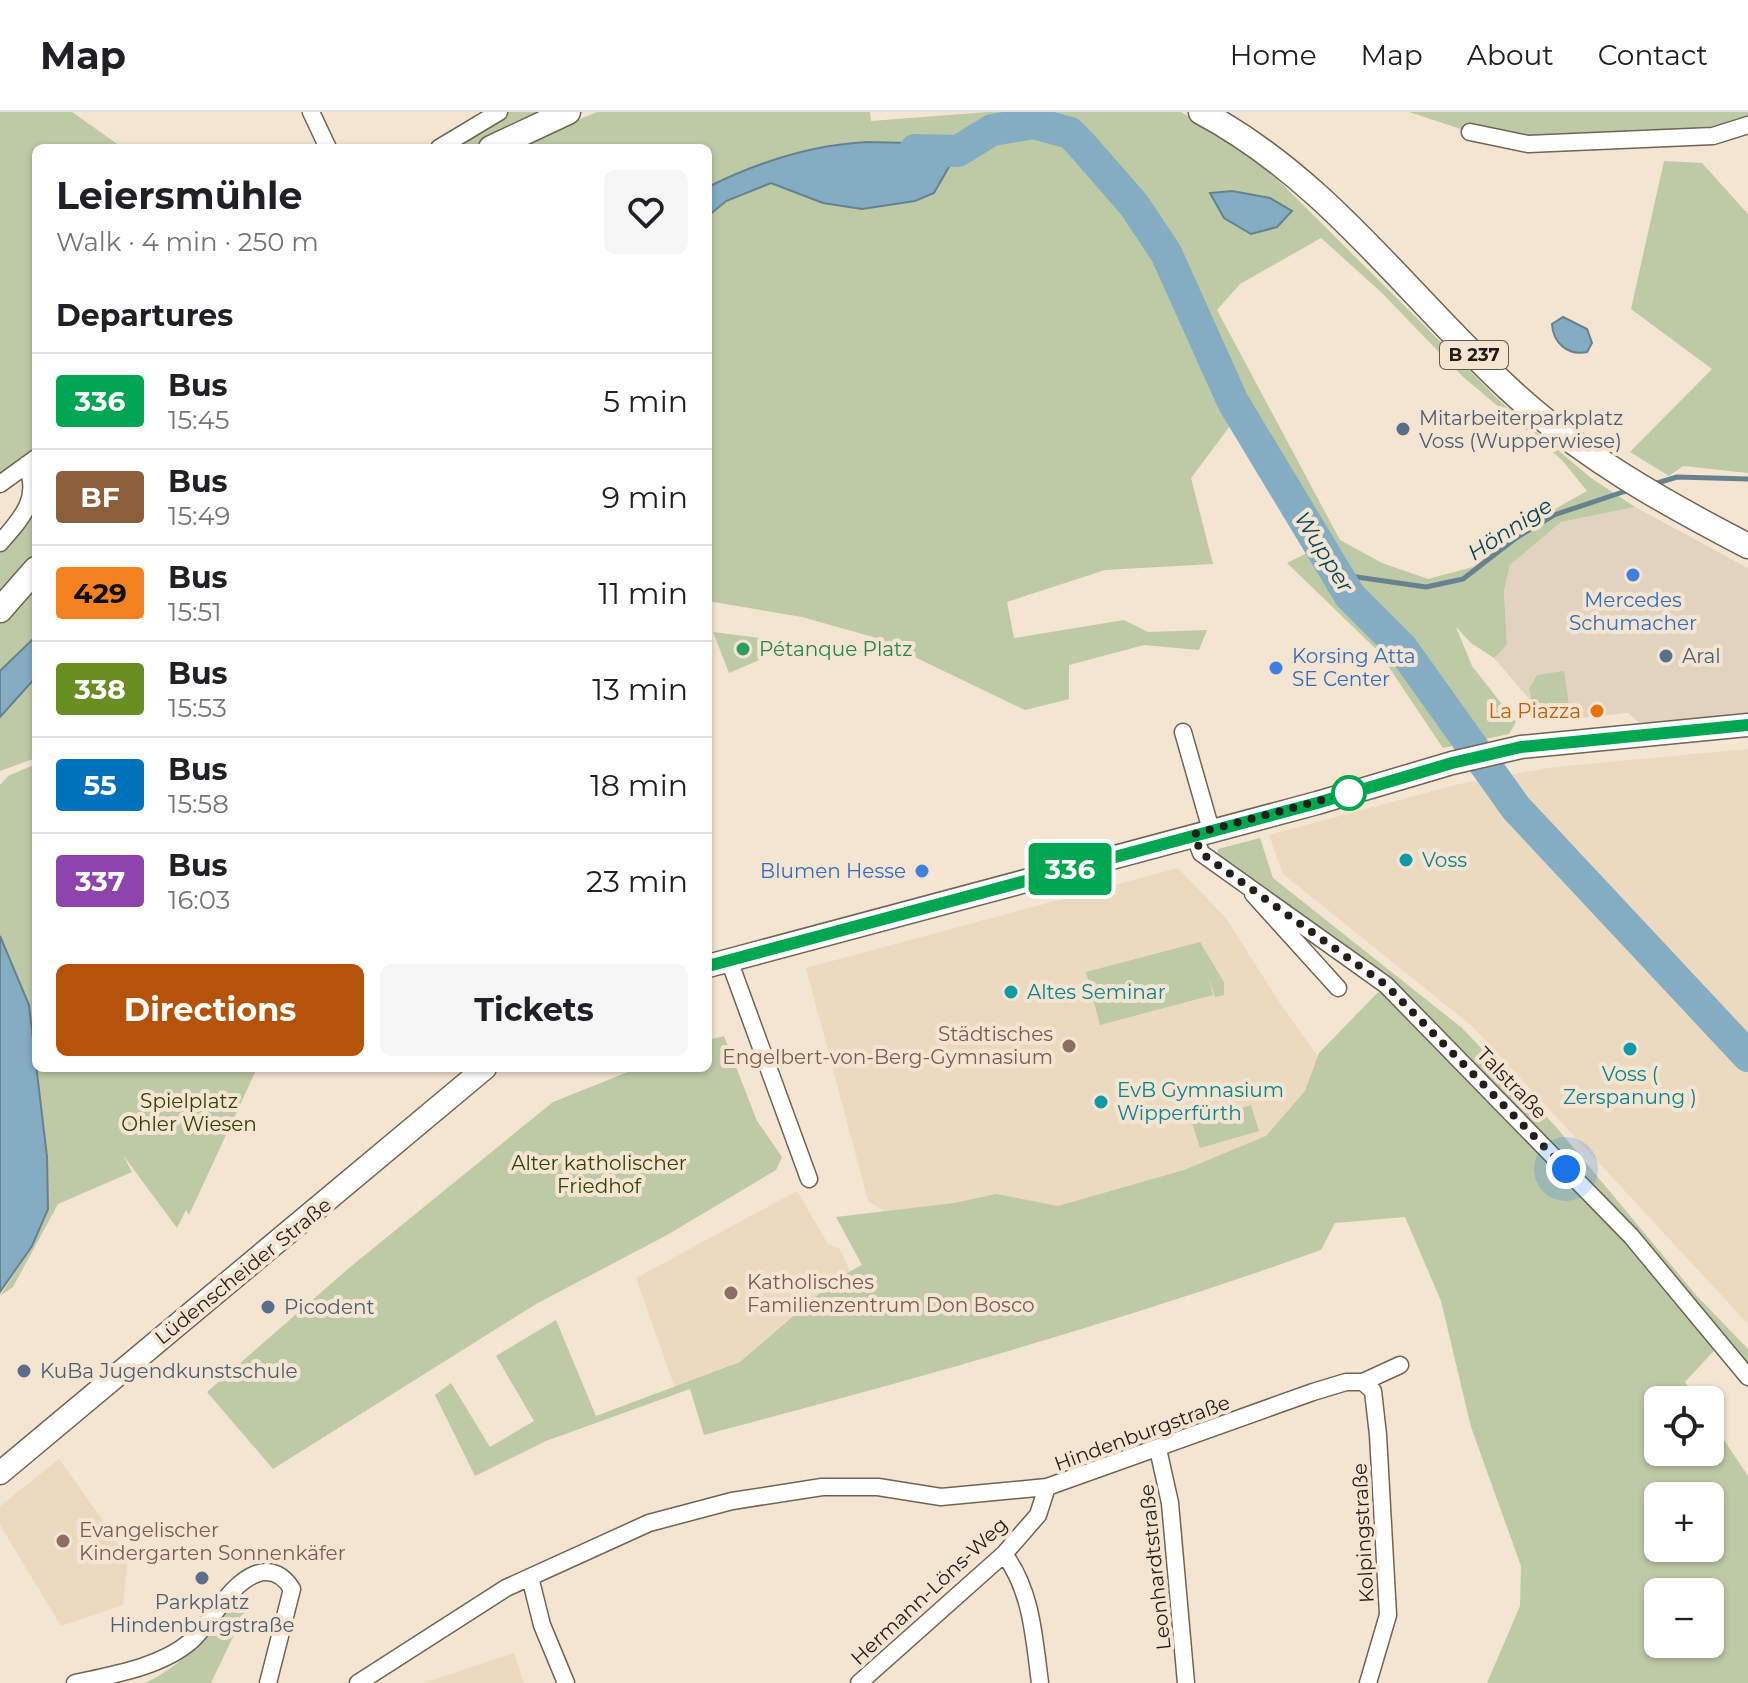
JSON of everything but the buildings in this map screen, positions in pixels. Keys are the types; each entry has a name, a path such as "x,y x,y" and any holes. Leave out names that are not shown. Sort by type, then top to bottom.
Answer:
{"main road":[{"path":"500,144 568,112"},
{"name":"B 237","path":"1201,112 1253,143 1309,186 1349,223 1511,391 1612,471 1748,546"},
{"path":"0,610 32,574"},
{"path":"718,963 1452,763 1532,746 1748,725"},
{"name":"Lüdenscheider Straße","path":"0,1473 480,1072"}],"street":[{"path":"311,112 326,144"},
{"path":"446,144 499,112"},
{"path":"1470,132 1528,144 1713,136 1748,125"},
{"path":"0,484 31,461"},
{"path":"0,543 27,512 32,479 31,461"},
{"path":"1183,732 1202,832"},
{"name":"Talstraße","path":"1202,832 1201,853 1386,985 1468,1065 1631,1236 1748,1377"},
{"name":"Talstraße","path":"1248,886 1266,911 1338,988"},
{"path":"718,963 809,1179"},
{"name":"Hindenburgstraße","path":"358,1683 481,1602 649,1523 732,1501 822,1487 878,1487 941,1497 1047,1487 1313,1392 1346,1382 1363,1382 1400,1365"},
{"name":"Kolpingstraße","path":"1363,1382 1373,1391 1378,1435 1388,1615 1368,1683"},
{"name":"Leonhardtstraße","path":"1158,1449 1170,1506 1186,1683"},
{"name":"Hermann-Löns-Weg","path":"859,1683 1004,1554 1038,1515 1047,1487"},
{"path":"1004,1554 1019,1574 1032,1622 1040,1683"},
{"path":"75,1683 116,1674 176,1651 192,1640 251,1576 268,1572 284,1577 292,1589 268,1683"},
{"path":"530,1577 542,1625 566,1683"}],"shaded area":[{"path":"1635,507 1748,568 1748,714 1716,726 1651,733 1628,713 1548,721 1494,658 1507,645 1504,591 1510,565 1561,522"},
{"path":"1748,749 1748,1324 1473,1027 1283,874 1269,835 1459,784 1554,767"},
{"name":"Städtisches Engelbert-von-Berg-Gymnasium","path":"1178,868 1226,918 1283,1008 1338,1084 1326,1125 1131,1198 907,1225 868,1201 806,968"},
{"name":"Katholisches Familienzentrum Don Bosco","path":"797,1191 828,1244 840,1249 850,1271 835,1279 740,1362 675,1388 636,1278"},
{"name":"Evangelischer Kindergarten Sonnenkäfer","path":"59,1459 128,1556 123,1605 61,1626 0,1525 0,1506"},
{"path":"514,1653 524,1683 424,1683"}],"green space":[{"path":"0,112 72,112 117,144 32,144 32,451 0,474"},
{"path":"499,112 542,112 482,144 446,144"},
{"path":"597,112 870,112 871,121 988,112 1181,112 1278,173 1277,179 1501,402 1591,478 1635,507 1561,522 1510,565 1504,591 1507,645 1494,658 1471,643 1456,627 1472,666 1516,722 1509,734 1443,748 1378,651 1287,563 1321,546 1239,414 1191,478 1213,564 1105,570 1007,602 1014,638 1124,620 1148,632 1207,630 1199,650 1144,645 1069,665 1069,699 1025,710 873,637 802,617 712,602 712,213 726,201 771,183 823,203 862,209 915,201 908,145 854,145 805,151 712,185 712,144 521,144","holes":["1321,238 1381,292 1462,376 1562,460 1587,491 1532,522 1473,567 1428,579 1382,563 1340,540 1217,310 1240,284"]},
{"path":"1409,112 1748,112 1748,125 1713,136 1528,144 1470,132"},
{"path":"1664,161 1702,163 1748,214 1748,473 1683,466 1669,476 1630,452 1712,369 1631,309"},
{"path":"32,503 32,759 0,771 0,543"},
{"name":"Pétanque Platz","path":"713,632 767,639 764,658 729,673"},
{"path":"1564,671 1571,719 1548,721 1533,706 1529,689 1537,675"},
{"path":"32,766 32,1032 29,1005 0,936 0,785 8,776"},
{"path":"1260,838 1273,878 1462,1028 1557,1128 1696,1295 1748,1349 1748,1377 1720,1344 1685,1382 1688,1386 1644,1386 1644,1466 1724,1466 1724,1440 1748,1476 1748,1683 1487,1683 1520,1606 1521,1566 1471,1427 1441,1301 1405,1217 1335,1223 1321,1250 1245,1277 1014,1349 704,1435 690,1389 546,1441 475,1476 435,1395 451,1383 490,1447 534,1421 496,1356 556,1320 596,1416 740,1362 836,1279 862,1265 836,1217 954,1203 996,1194 1058,1206 1184,1170 1266,1136 1305,1091 1319,1053 1389,981 1217,856 1218,849"},
{"path":"1200,942 1224,982 1224,995 1215,997 1208,975 1213,995 1100,1025 1086,972"},
{"name":"Alter katholischer Friedhof","path":"724,1036 757,1121 782,1157 776,1170 667,1235 536,1304 273,1469 207,1392 349,1268 553,1102 628,1072 712,1072 712,1039"},
{"name":"Spielplatz Ohler Wiesen","path":"36,1072 255,1072 189,1215 186,1210 177,1228 123,1155 132,1172 58,1204 13,1287 0,1296 32,1246 47,1157"},
{"path":"1251,1105 1259,1131 1200,1148 1192,1123"},
{"path":"233,1603 247,1605 211,1683 145,1683 172,1668 204,1638"}],"water":[{"path":"846,144 952,144 958,151 934,193 915,201 862,209 823,203 771,183 726,201 712,213 712,185 765,163 805,151"},
{"path":"1232,191 1270,198 1292,211 1277,227 1251,234 1224,218 1210,193"},
{"path":"1563,317 1587,329 1592,343 1587,352 1568,350 1555,337 1552,324"},
{"path":"32,640 32,681 0,717 0,671"},
{"path":"0,936 29,1005 32,1072 37,1072 47,1157 48,1209 32,1246 0,1292"}],"waterway":[{"name":"Wupper","path":"915,150 958,151 992,130 1034,123 1070,133 1080,143 1134,205 1166,253 1233,402 1350,596 1402,648 1516,808 1748,1056"},
{"name":"Hönnige","path":"1654,484 1677,477 1748,479"},
{"name":"Hönnige","path":"1336,574 1426,587 1463,579 1516,538 1554,515 1629,490"}],"bus line":[{"name":"336","path":"712,965 1317,803 1452,763 1521,747 1748,725"}],"place":[{"name":"Mitarbeiterparkplatz Voss (Wupperwiese)","path":"1403,429"},
{"name":"Mercedes Schumacher","path":"1633,575"},
{"name":"Pétanque Platz","path":"743,649"},
{"name":"Aral","path":"1666,656"},
{"name":"Korsing Atta SE Center","path":"1276,668"},
{"name":"La Piazza","path":"1597,711"},
{"name":"Voss","path":"1406,860"},
{"name":"Blumen Hesse","path":"922,871"},
{"name":"Altes Seminar","path":"1011,992"},
{"name":"Städtisches Engelbert-von-Berg-Gymnasium","path":"1069,1046"},
{"name":"Voss ( Zerspanung )","path":"1630,1049"},
{"name":"EvB Gymnasium Wipperfürth","path":"1101,1102"},
{"name":"Katholisches Familienzentrum Don Bosco","path":"731,1293"},
{"name":"Picodent","path":"268,1307"},
{"name":"KuBa Jugendkunstschule","path":"24,1371"},
{"name":"Evangelischer Kindergarten Sonnenkäfer","path":"63,1541"},
{"name":"Parkplatz Hindenburgstraße","path":"202,1578"}],"route":[{"path":"1349,793 1194,834 1201,853 1386,985 1468,1065 1566,1169"}]}
